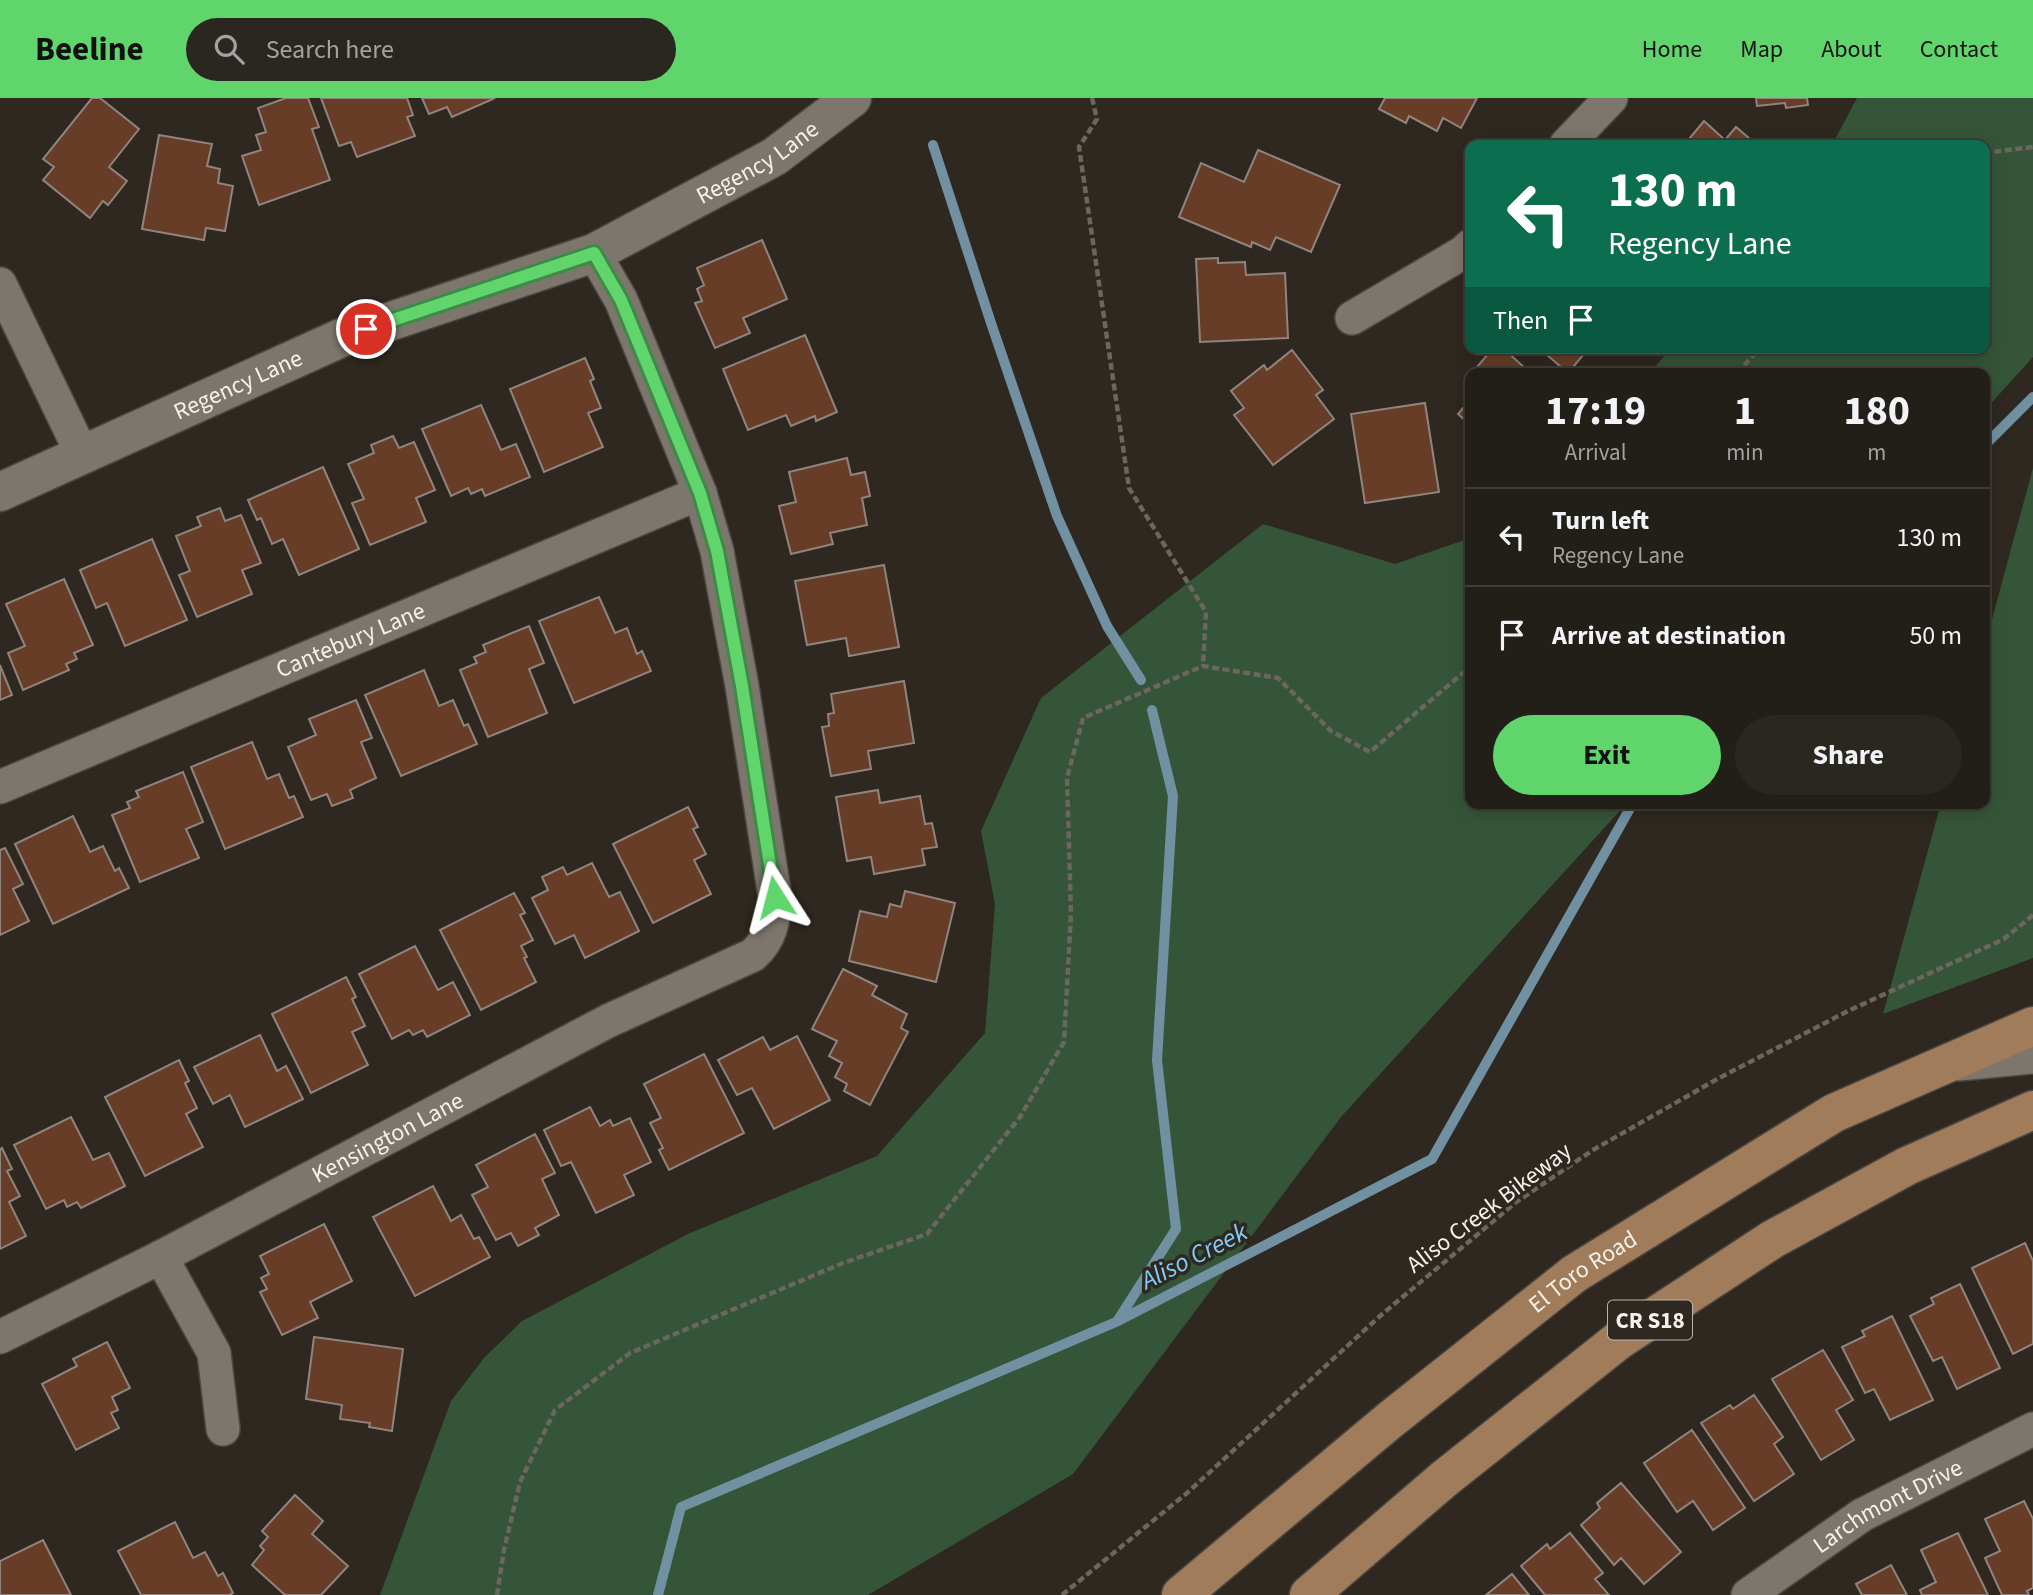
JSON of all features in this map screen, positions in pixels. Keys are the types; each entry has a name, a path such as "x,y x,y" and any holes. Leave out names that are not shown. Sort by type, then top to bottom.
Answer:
{"main road":[{"name":"El Toro Road","path":"1181,1595 1390,1420 1574,1274 1833,1113 2033,1026"},
{"name":"CR S18","path":"1308,1595 1444,1479 1619,1340 1773,1239 1907,1166 2033,1110"}],"street":[{"name":"Regency Lane","path":"0,492 341,338 594,253 774,157 852,98"},
{"path":"1571,140 1611,98"},
{"path":"1352,318 1465,251"},
{"path":"594,253 621,300 700,493"},
{"path":"0,284 82,454"},
{"name":"Cantebury Lane","path":"0,787 700,493"},
{"name":"Kensington Lane","path":"0,1336 161,1256 608,1021 753,955 763,947 775,915 775,897 726,598 717,551 700,493"},
{"path":"1942,1065 2033,1057"},
{"path":"161,1256 214,1353 223,1429"},
{"name":"Larchmont Drive","path":"1748,1595 1862,1515 2033,1429"}],"path":[{"path":"1092,98 1097,119 1079,147 1129,488 1206,612 1203,666"},
{"path":"1990,152 2033,147"},
{"path":"1742,368 1754,354"},
{"path":"496,1595 520,1482 555,1410 630,1353 843,1263 927,1234 1020,1117 1064,1042 1071,913 1067,778 1083,718 1203,666 1278,678 1331,731 1370,752 1465,671"},
{"name":"Aliso Creek Bikeway","path":"1062,1595 1187,1493 1380,1316 1515,1203 1593,1150 1719,1078 1848,1011 2004,939 2033,915"}],"green space":[{"path":"1857,98 2033,98 2033,357 1990,404 1990,368 1654,368 1666,354 1990,354 1990,140 1835,140"},
{"path":"2033,468 2033,958 1883,1014 1939,809 1990,809 1990,627"},
{"path":"1263,524 1395,564 1465,540 1465,809 1622,809 1341,1117 1073,1474 868,1595 380,1595 451,1401 484,1358 522,1321 690,1233 877,1156 985,1033 995,904 981,831 1041,698"}],"building":[{"path":"92,98 100,98 139,129 109,167 127,181 108,205 103,201 90,218 43,180 54,167 43,159"},
{"path":"286,98 308,98 319,127 312,129 330,180 259,205 242,156 261,150 256,135 266,132 258,108"},
{"path":"321,98 407,98 413,115 407,117 415,136 357,157 351,142 339,146"},
{"path":"422,98 495,98 452,117 447,107 429,114"},
{"path":"1385,98 1477,98 1461,128 1443,118 1437,131 1409,116 1406,123 1379,109"},
{"path":"1756,98 1807,98 1808,105 1786,108 1785,103 1757,106"},
{"path":"1704,121 1725,140 1688,140"},
{"path":"1736,127 1751,140 1725,140"},
{"path":"159,135 212,144 207,166 220,169 218,183 233,186 225,231 206,228 204,240 142,229"},
{"path":"1258,150 1340,185 1311,252 1276,237 1270,250 1252,242 1251,247 1179,217 1201,163 1244,182"},
{"path":"762,240 787,299 743,318 750,333 715,348 695,303 702,301 697,289 704,285 697,268"},
{"path":"1218,258 1218,263 1245,262 1246,275 1285,273 1288,338 1200,342 1196,259"},
{"path":"805,335 837,412 816,421 815,416 791,426 786,415 748,430 723,369"},
{"path":"1292,350 1323,390 1316,395 1334,419 1273,465 1234,415 1244,408 1231,391 1264,365 1267,370"},
{"path":"1488,354 1510,354 1525,368 1476,368"},
{"path":"1546,354 1584,354 1572,368 1562,368"},
{"path":"585,358 594,379 590,381 601,408 588,413 603,447 544,472 510,389"},
{"path":"1425,403 1439,492 1365,503 1351,414"},
{"path":"481,405 501,450 516,444 530,477 485,496 482,489 471,494 468,488 451,496 422,429"},
{"path":"1465,406 1465,420 1458,414"},
{"path":"393,436 399,448 414,442 435,490 416,498 426,522 370,545 352,503 364,499 348,464 374,453 371,445"},
{"path":"847,458 851,475 865,472 870,496 862,498 867,525 830,533 833,544 791,554 779,506 796,502 789,472"},
{"path":"323,467 359,549 299,575 283,539 272,544 261,518 257,520 248,500"},
{"path":"220,508 225,521 241,515 261,563 242,570 252,594 197,617 179,575 190,571 176,536 201,526 197,517"},
{"path":"152,539 187,620 125,646 107,603 96,608 80,570"},
{"path":"884,565 899,647 849,656 846,638 807,645 795,581"},
{"path":"64,579 93,645 74,653 77,659 66,664 69,670 23,690 8,653 25,646 6,604"},
{"path":"599,597 615,633 627,628 637,654 642,651 651,671 574,703 539,621"},
{"path":"529,626 544,663 529,669 547,713 488,737 460,670 477,663 474,657 486,652 483,645"},
{"path":"0,665 12,695 0,700"},
{"path":"424,670 439,706 453,700 464,726 468,724 477,744 401,776 365,695"},
{"path":"904,681 914,743 868,751 871,769 831,776 822,727 829,726 828,714 834,713 831,694"},
{"path":"356,700 372,738 361,742 376,778 350,790 353,798 332,806 327,794 311,800 288,747 316,735 309,719"},
{"path":"252,742 267,779 279,774 289,798 294,796 303,817 225,849 191,767"},
{"path":"183,772 203,822 186,829 199,858 140,882 112,815 130,808 127,802 139,797 136,791"},
{"path":"878,790 880,803 920,796 925,824 932,823 937,847 922,849 925,865 874,874 871,857 847,861 836,797"},
{"path":"688,807 698,827 693,829 706,854 694,860 711,894 653,923 613,844"},
{"path":"73,816 90,852 103,846 115,871 119,868 129,888 53,924 15,844"},
{"path":"5,848 23,884 13,889 29,921 0,935 0,850"},
{"path":"592,863 609,897 620,892 639,931 585,958 574,935 555,944 532,898 548,890 542,877 563,867 567,875"},
{"path":"905,891 955,903 936,982 849,961 860,911 887,917 890,904 901,907"},
{"path":"514,893 525,913 520,915 533,940 521,946 536,982 481,1010 440,930"},
{"path":"415,946 438,990 453,982 470,1015 427,1037 423,1030 413,1035 409,1030 392,1039 359,974"},
{"path":"843,969 877,986 872,995 907,1014 901,1028 908,1032 870,1105 844,1091 847,1084 835,1077 842,1063 829,1056 837,1041 812,1029"},
{"path":"346,977 356,997 352,999 365,1026 352,1032 368,1065 311,1093 272,1014"},
{"path":"260,1035 277,1071 286,1066 303,1099 245,1127 230,1095 213,1104 194,1067"},
{"path":"797,1036 830,1100 774,1129 752,1088 737,1095 718,1060 763,1037 770,1050"},
{"path":"704,1054 744,1133 669,1170 659,1150 663,1148 650,1123 661,1118 644,1084"},
{"path":"179,1060 189,1081 185,1083 197,1108 186,1114 203,1147 145,1176 105,1097"},
{"path":"590,1107 600,1126 610,1120 613,1126 630,1118 651,1162 624,1175 634,1195 596,1213 571,1162 561,1166 544,1130"},
{"path":"71,1117 93,1160 109,1153 125,1186 81,1208 77,1202 67,1207 64,1200 46,1209 14,1145"},
{"path":"535,1134 555,1173 542,1179 559,1215 535,1228 539,1235 518,1246 511,1233 496,1240 472,1195 488,1187 476,1165"},
{"path":"2,1148 12,1169 7,1171 20,1196 9,1202 26,1236 0,1249 0,1150"},
{"path":"433,1186 451,1221 461,1215 474,1239 479,1237 490,1257 415,1296 373,1217"},
{"path":"324,1224 352,1281 310,1302 318,1318 282,1335 260,1292 267,1289 261,1278 269,1274 260,1256"},
{"path":"2025,1243 2033,1261 2033,1344 2013,1354 1972,1268"},
{"path":"1960,1284 2000,1368 1957,1389 1942,1357 1933,1361 1910,1316 1934,1304 1931,1298"},
{"path":"1892,1316 1933,1400 1890,1420 1874,1389 1865,1393 1842,1347 1865,1336 1862,1331"},
{"path":"314,1337 403,1349 392,1431 369,1427 370,1423 340,1419 342,1405 306,1399"},
{"path":"107,1342 130,1388 112,1397 118,1410 111,1413 119,1428 76,1450 42,1384 77,1366 73,1359"},
{"path":"1823,1350 1853,1400 1836,1410 1854,1440 1821,1460 1772,1379"},
{"path":"1754,1395 1783,1437 1774,1444 1794,1474 1754,1501 1701,1423 1730,1405 1733,1409"},
{"path":"1692,1430 1745,1508 1713,1530 1693,1501 1677,1512 1644,1463"},
{"path":"1621,1483 1681,1552 1644,1584 1621,1558 1614,1565 1581,1525 1600,1508 1597,1503"},
{"path":"295,1495 323,1521 312,1534 348,1566 321,1595 285,1595 252,1565 264,1550 260,1546 268,1537 262,1531"},
{"path":"2024,1501 2033,1519 2033,1588 2027,1591 2029,1595 2002,1595 1985,1558 2000,1551 1985,1519"},
{"path":"175,1522 193,1558 205,1552 218,1576 223,1573 233,1593 141,1595 118,1551"},
{"path":"1570,1533 1603,1573 1595,1579 1609,1595 1545,1595 1521,1566 1547,1544 1550,1549"},
{"path":"1958,1533 1988,1595 1922,1595 1920,1590 1936,1582 1921,1550"},
{"path":"43,1540 71,1595 0,1595 0,1561"},
{"path":"1891,1565 1907,1595 1862,1595 1856,1584"},
{"path":"1512,1574 1529,1595 1486,1595"}],"waterway":[{"path":"933,145 1057,516 1107,626 1141,680"},
{"name":"Aliso Creek","path":"1990,440 2033,397"},
{"path":"1118,1320 1176,1229 1157,1060 1173,796 1152,710"},
{"name":"Aliso Creek","path":"658,1595 681,1507 1116,1322 1432,1159 1630,809"}],"route":[{"path":"366,329 594,253 621,300 700,493 717,551 742,686 775,897"}]}
